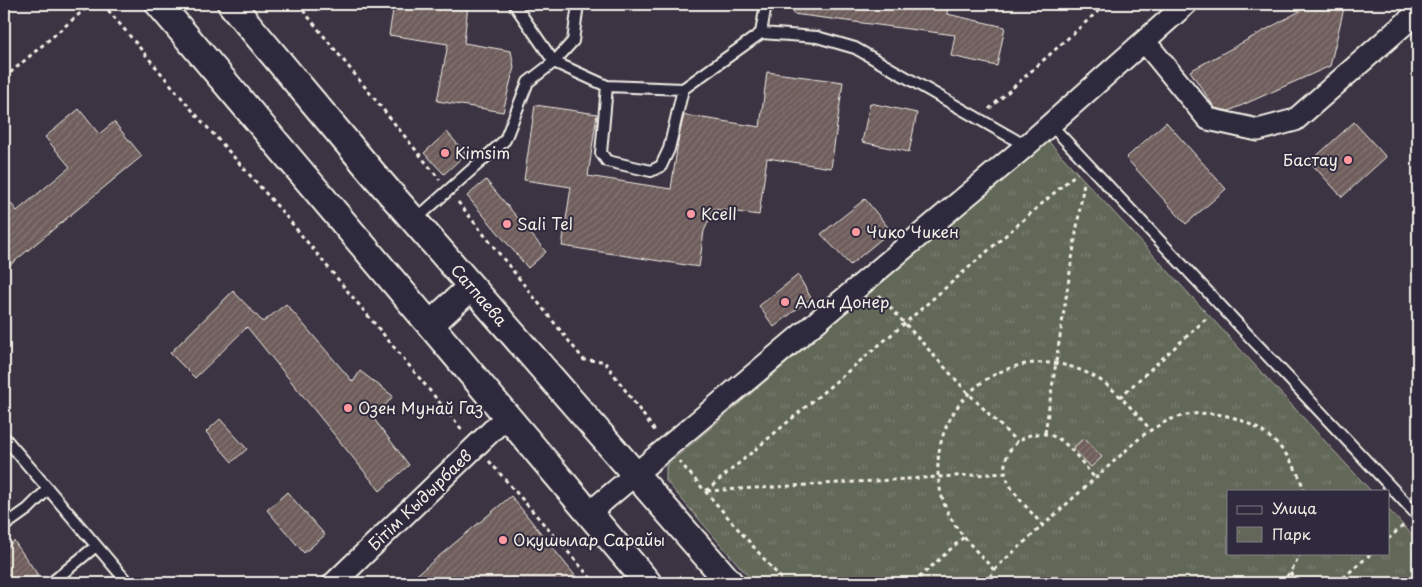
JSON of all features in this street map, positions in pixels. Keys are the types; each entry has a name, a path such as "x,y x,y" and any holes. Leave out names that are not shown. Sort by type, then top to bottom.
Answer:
{"street":[{"path":"159,4 648,583"},
{"name":"Сатпаева","path":"231,4 414,221 730,583"},
{"path":"589,513 1026,146 1186,4"},
{"path":"1144,42 1208,119 1258,130 1296,120 1418,12"},
{"path":"430,325 471,287"},
{"name":"Бiтiм Кыдырбаев","path":"334,583 507,416"}],"lane":[{"path":"514,4 554,62 606,86 683,90 761,33 817,37 855,48 1026,146"},
{"path":"414,221 505,140 528,82 554,62 573,41 578,4"},
{"path":"761,33 766,4"},
{"path":"606,86 601,152 608,161 651,171 661,166 669,149 683,90"},
{"path":"1050,124 1418,516"},
{"path":"4,437 128,583"},
{"path":"4,526 28,509 48,489"},
{"path":"51,583 96,546"}],"path":[{"path":"4,78 91,4"},
{"path":"104,4 192,110 279,208 476,446 595,583"},
{"path":"298,4 584,360 604,361 667,447 785,583"},
{"path":"978,119 1106,4"},
{"path":"706,491 904,324 1087,164"},
{"path":"1045,433 1087,164"},
{"path":"866,280 904,324 1016,442"},
{"path":"1120,397 1208,317"},
{"path":"994,570 964,537 948,513 942,498 938,476 939,450 943,434 949,419 968,393 988,378 1011,367 1028,363 1056,364 1078,369 1107,385 1151,430"},
{"path":"985,583 994,570 1095,478 1151,430 1172,419 1189,415 1215,414 1241,420 1257,427 1284,450 1294,464 1304,490"},
{"path":"1043,526 1012,488 1007,478 1005,466 1008,454 1016,442 1022,437 1033,433 1045,433 1056,437 1065,444 1095,478"},
{"path":"706,491 1006,473"},
{"path":"1390,537 1404,525"},
{"path":"913,583 964,537"},
{"path":"1282,583 1290,573 1300,554"},
{"path":"1338,583 1371,554"},
{"path":"1290,573 1299,583"}],"green space":[{"path":"1048,141 1370,490 1227,490 1227,554 1390,554 1390,511 1418,541 1418,583 754,583 666,481 666,466"}],"building":[{"path":"394,4 468,4 464,43 511,51 514,67 503,112 437,101 448,44 389,35"},
{"path":"794,4 948,4 947,14 1005,27 997,66 951,56 955,35 793,14"},
{"path":"1313,4 1345,4 1330,66 1229,111 1215,108 1190,71"},
{"path":"767,72 843,82 831,168 767,158 759,215 714,209 704,231 699,267 562,246 571,187 524,180 535,105 597,114 588,176 671,189 684,115 760,127"},
{"path":"870,103 917,113 909,152 862,142"},
{"path":"79,109 99,134 114,122 142,156 4,270 4,195 17,211 70,167 45,137"},
{"path":"1166,122 1226,189 1186,224 1126,158"},
{"name":"Бастау","path":"1354,122 1386,157 1342,197 1310,162"},
{"name":"Kimsim","path":"447,132 466,154 444,174 424,153"},
{"name":"Sali Tel","path":"486,180 546,252 528,268 467,196"},
{"name":"Чико Чикен","path":"865,199 891,231 850,265 821,234"},
{"name":"Алан Донер","path":"798,275 811,298 774,327 759,306"},
{"name":"Озен Мунай Газ","path":"233,291 263,322 286,304 353,382 360,371 393,396 374,419 409,465 380,491 247,327 195,378 170,353"},
{"path":"220,419 247,449 232,462 206,432"},
{"path":"1084,438 1102,457 1091,467 1073,448"},
{"path":"287,492 325,535 304,553 267,510"},
{"name":"Оқушылар Сарайы","path":"511,496 581,583 407,583"},
{"path":"14,541 38,575 26,583 14,583 4,568 4,549"}],"place":[{"name":"Kimsim","path":"445,153"},
{"name":"Бастау","path":"1348,160"},
{"name":"Kcell","path":"691,214"},
{"name":"Sali Tel","path":"507,224"},
{"name":"Чико Чикен","path":"856,232"},
{"name":"Алан Донер","path":"785,302"},
{"name":"Озен Мунай Газ","path":"348,408"},
{"name":"Оқушылар Сарайы","path":"503,540"}]}
